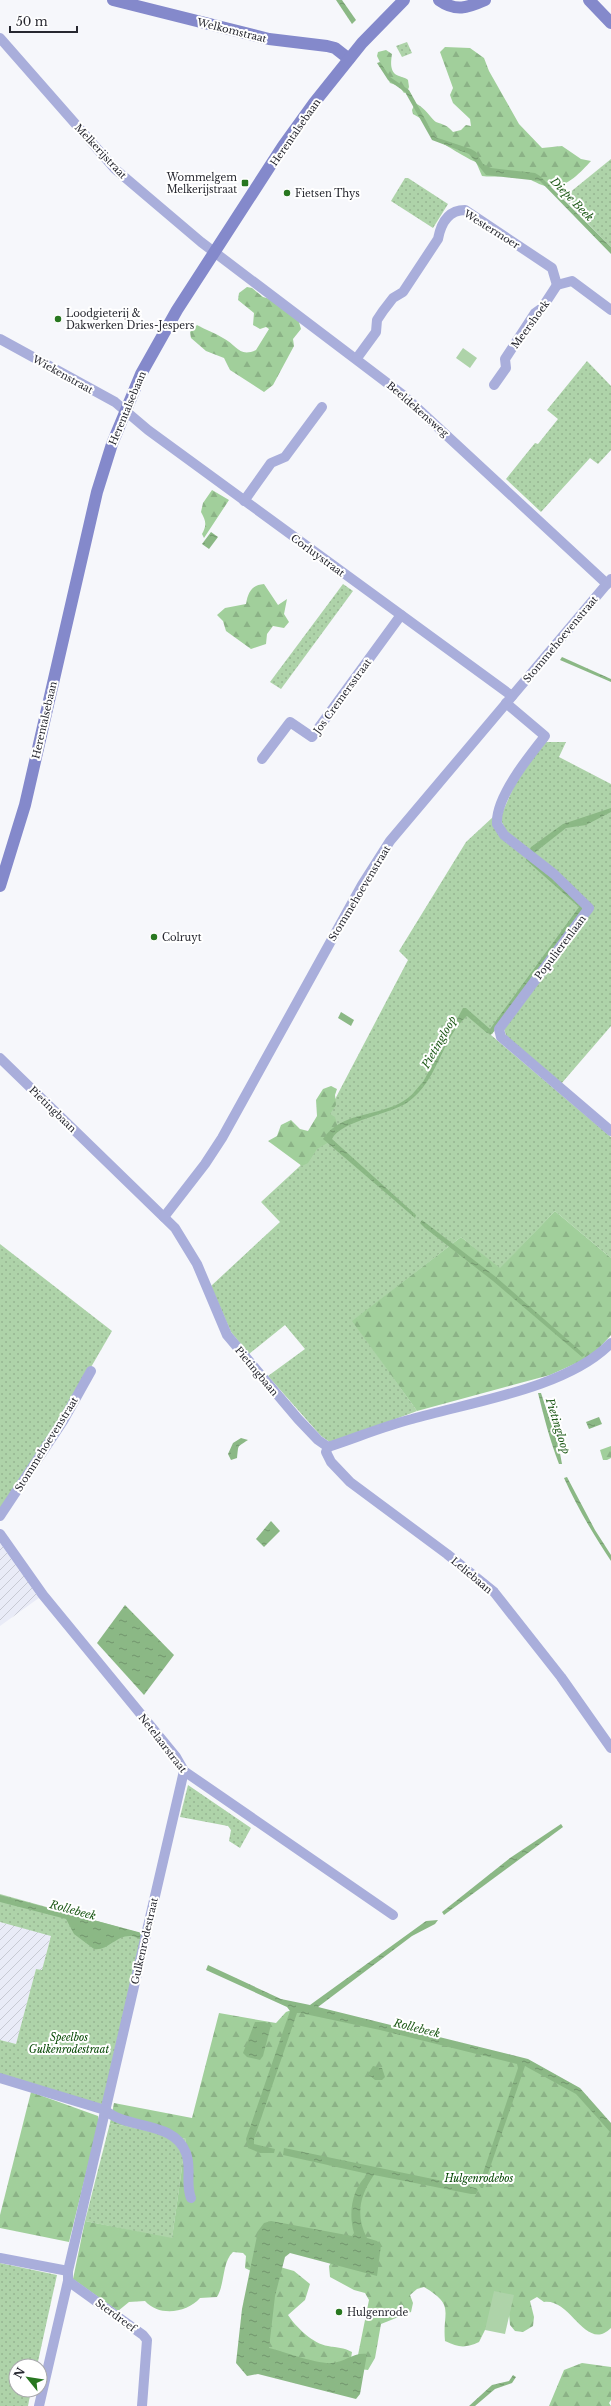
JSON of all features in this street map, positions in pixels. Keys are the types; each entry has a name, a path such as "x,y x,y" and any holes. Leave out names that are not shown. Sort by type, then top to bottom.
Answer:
{"main road":[{"name":"Welkomstraat","path":"117,0 268,39 335,48 349,59"},
{"name":"Herentalsebaan","path":"0,886 25,805 97,492 112,444 125,411 158,341 283,146 349,59 404,0"},
{"path":"439,0 454,8 469,7 485,0"},
{"path":"589,0 611,23"}],"street":[{"name":"Melkerijstraat","path":"0,38 115,169 215,252"},
{"name":"Westermoer","path":"357,358 376,332 378,320 383,311 393,298 403,292 438,239 440,228 446,219 457,210 465,210 552,268 557,284"},
{"name":"Beeldekensweg","path":"215,252 403,394 609,581"},
{"path":"557,284 572,281 611,310"},
{"name":"Meershoek","path":"494,386 506,368 505,359 535,313 542,308 557,284"},
{"name":"Wiekenstraat","path":"0,339 116,402 125,411"},
{"path":"244,501 271,463 285,457 322,407"},
{"name":"Corluystraat","path":"125,411 244,501 401,615 509,700"},
{"name":"Stommehoevenstraat","path":"164,1217 205,1164 222,1138 375,864 407,820 609,581"},
{"name":"Jos Cremersstraat","path":"262,759 290,722 312,737 401,615"},
{"name":"Populierenlaan","path":"509,700 545,736 515,775 496,817 497,824 504,835 529,854 589,908 499,1029 501,1037 611,1131"},
{"name":"Pietingbaan","path":"0,1058 164,1217 178,1233 192,1254 227,1334 298,1419 318,1440 328,1447"},
{"path":"328,1447 410,1419 517,1392 596,1358 611,1343"},
{"name":"Stommehoevenstraat","path":"0,1516 62,1421 91,1371"},
{"name":"Leliebaan","path":"328,1447 326,1452 331,1462 350,1482 447,1554 494,1592 561,1677 611,1748"},
{"name":"Netelaarstraat","path":"0,1534 43,1595 176,1757 184,1772 393,1915"},
{"name":"Gulkenrodestraat","path":"39,2406 71,2257 184,1772"},
{"path":"0,2078 105,2110 112,2117 165,2132 180,2141 186,2152 189,2165 188,2190 191,2198"},
{"path":"0,2258 68,2276"},
{"name":"Sterdreef","path":"68,2276 143,2335 147,2340 145,2386 142,2406"}],"shaded area":[{"path":"0,1534 43,1595 0,1626"},
{"path":"0,1922 51,1935 42,1971 36,1969 16,2044 0,2040"}],"green space":[{"path":"407,42 412,53 402,57 396,46"},
{"path":"445,47 470,48 484,58 489,71 519,124 542,148 562,146 581,159 591,161 577,176 571,180 559,186 552,187 517,176 482,176 476,162 433,137 426,123 413,114 412,110 415,103 422,107 434,121 447,127 453,132 461,130 466,125 471,126 470,119 453,103 450,95 453,88 440,52"},
{"path":"386,50 392,54 392,70 400,77 408,80 409,87 407,92 404,93 399,86 390,83 377,56 378,52"},
{"path":"611,159 611,247 563,198"},
{"path":"405,178 408,178 448,204 433,228 391,201"},
{"path":"247,287 252,288 263,297 270,299 298,319 301,329 293,339 294,346 273,385 264,392 230,370 224,358 206,351 191,338 190,332 197,325 228,341 242,352 256,350 269,329 266,327 260,329 253,325 254,313 238,300 239,293"},
{"path":"463,348 477,358 470,368 456,358"},
{"path":"587,361 611,386 611,450 598,464 590,458 541,512 506,479 535,443 538,444 558,419 547,410"},
{"path":"212,490 229,500 204,538 202,534 205,528 205,523 201,512 203,503"},
{"path":"264,584 278,605 287,599 284,614 289,622 284,628 273,626 267,634 266,644 251,649 226,631 223,621 217,615 225,608 246,604 251,590 256,586"},
{"path":"343,584 353,591 281,689 270,682"},
{"path":"543,742 566,742 559,757 611,784 611,1026 561,1084 507,1038 504,1029 589,914 508,835 500,818 514,786"},
{"path":"493,817 531,858 585,909 491,1035 611,1137 611,1258 555,1211 500,1269 461,1237 353,1321 417,1411 331,1443 321,1436 268,1376 305,1349 285,1325 249,1354 231,1332 211,1286 280,1222 261,1202 300,1166 408,960 399,951 466,842"},
{"path":"331,1086 337,1089 335,1095 336,1105 330,1114 335,1117 338,1128 329,1142 317,1149 308,1163 302,1166 268,1141 277,1136 281,1125 291,1120 300,1129 308,1131 317,1116 316,1100 323,1089"},
{"path":"555,1211 611,1258 611,1335 592,1356 550,1375 417,1411 352,1321 461,1237 500,1268"},
{"path":"0,1244 112,1331 62,1417 0,1512"},
{"path":"611,1446 611,1458 603,1460 600,1450"},
{"path":"188,1785 251,1828 240,1848 229,1841 231,1830 228,1826 180,1817"},
{"name":"Speelbos Gulkenrodestraat","path":"0,1894 140,1933 145,1938 105,2110 0,2080 0,2040 16,2044 36,1969 42,1970 51,1936 0,1922"},
{"name":"Hulgenrodebos","path":"294,2009 522,2062 588,2099 611,2125 611,2328 602,2334 594,2334 586,2330 562,2308 554,2303 544,2302 537,2297 530,2301 534,2317 533,2326 523,2332 515,2331 510,2325 509,2314 485,2330 479,2342 466,2346 458,2346 445,2341 444,2305 440,2299 424,2287 417,2289 410,2295 413,2303 411,2312 381,2324 375,2358 368,2370 359,2369 357,2360 369,2300 365,2293 354,2290 330,2277 329,2266 332,2261 314,2236 255,2273 245,2268 246,2256 243,2253 233,2252 227,2261 220,2292 217,2297 200,2298 188,2307 181,2310 165,2311 151,2306 145,2301 129,2302 118,2311 73,2279 85,2221 172,2238 186,2139 110,2123 114,2103 192,2118 219,2013 276,2023 286,2012"},
{"path":"31,2092 98,2116 99,2121 69,2242 0,2228 0,2215"},
{"path":"110,2123 186,2139 172,2239 85,2221"},
{"path":"0,2263 57,2275 39,2358 8,2358 8,2398 30,2398 28,2406 0,2406"},
{"path":"280,2267 294,2271 310,2284 305,2300 288,2315 296,2325 305,2334 322,2345 343,2348 352,2352 350,2365 343,2372 266,2350 270,2290"},
{"path":"494,2291 514,2295 505,2334 485,2330"},
{"path":"582,2363 611,2367 611,2400 609,2403 611,2406 549,2406 564,2370"}],"water":[{"path":"336,0 342,0 356,20 352,24"},
{"path":"380,62 390,77 409,90 435,137 471,149 476,152 483,164 491,168 535,173 540,176 611,247 611,254 540,181 486,175 469,154 432,140 405,92 388,80 377,63"},
{"path":"211,532 218,537 209,549 202,544"},
{"path":"562,657 611,679 611,682 560,660"},
{"path":"611,808 611,812 586,825 566,828 533,854 529,851 531,847 563,824"},
{"path":"527,855 582,905 582,910 492,1034 487,1033 467,1016 458,1025 451,1036 433,1072 418,1093 408,1102 400,1106 345,1127 332,1139 416,1215 415,1218 323,1139 340,1123 395,1105 410,1096 423,1082 463,1008 466,1008 490,1029 579,907 526,860"},
{"path":"341,1012 354,1020 351,1026 338,1018"},
{"path":"422,1220 496,1277 585,1355 582,1357 493,1281 425,1228 420,1223"},
{"path":"538,1393 541,1393 559,1448 562,1464 559,1464 550,1438"},
{"path":"599,1417 602,1424 589,1429 586,1422"},
{"path":"241,1438 248,1440 238,1448 237,1458 231,1460 228,1454 233,1443"},
{"path":"567,1477 595,1530 611,1555 611,1561 574,1499 564,1478"},
{"path":"271,1521 280,1531 264,1547 256,1539"},
{"path":"125,1605 174,1655 144,1695 97,1643"},
{"path":"561,1824 563,1827 444,1915 442,1912 510,1858"},
{"path":"0,1895 142,1933 140,1939 132,1936 126,1936 104,1948 94,1949 74,1934 66,1919 0,1902"},
{"path":"438,1920 435,1924 412,1936 318,2007 528,2059 580,2088 611,2123 611,2133 576,2094 525,2066 483,2188 481,2188 479,2185 518,2068 517,2064 380,2030 297,2013 254,2139 254,2144 275,2149 274,2153 260,2153 248,2148 246,2139 290,2011 287,2007 206,1970 208,1965 281,1999 310,2005 426,1921"},
{"path":"255,2022 265,2022 271,2025 263,2056 260,2060 247,2057 243,2053"},
{"path":"373,2066 382,2068 385,2077 382,2080 375,2080 368,2074"},
{"path":"284,2148 476,2188 478,2190 476,2194 471,2194 374,2175 362,2198 360,2213 363,2230 367,2238 377,2241 381,2245 377,2276 290,2253 285,2257 275,2296 269,2348 309,2360 325,2363 337,2362 358,2354 367,2354 360,2394 356,2399 258,2374 247,2376 236,2363 242,2309 258,2231 264,2223 271,2221 352,2236 354,2233 351,2217 353,2201 358,2186 368,2174 283,2155"},
{"path":"513,2375 516,2377 512,2383 495,2389 475,2406 469,2406 492,2385 509,2381"}],"place":[{"name":"Wommelgem Melkerijstraat","path":"245,183"},
{"name":"Fietsen Thys","path":"287,193"},
{"name":"Loodgieterij & Dakwerken Dries-Jespers","path":"58,319"},
{"name":"Colruyt","path":"154,937"},
{"name":"Hulgenrode","path":"339,2312"}],"water label":[{"name":"Diepe Beek","path":"572,199"},
{"name":"Pietingloop","path":"439,1042"},
{"name":"Pietingloop","path":"558,1426"},
{"name":"Rollebeek","path":"73,1910"},
{"name":"Rollebeek","path":"417,2028"}]}
